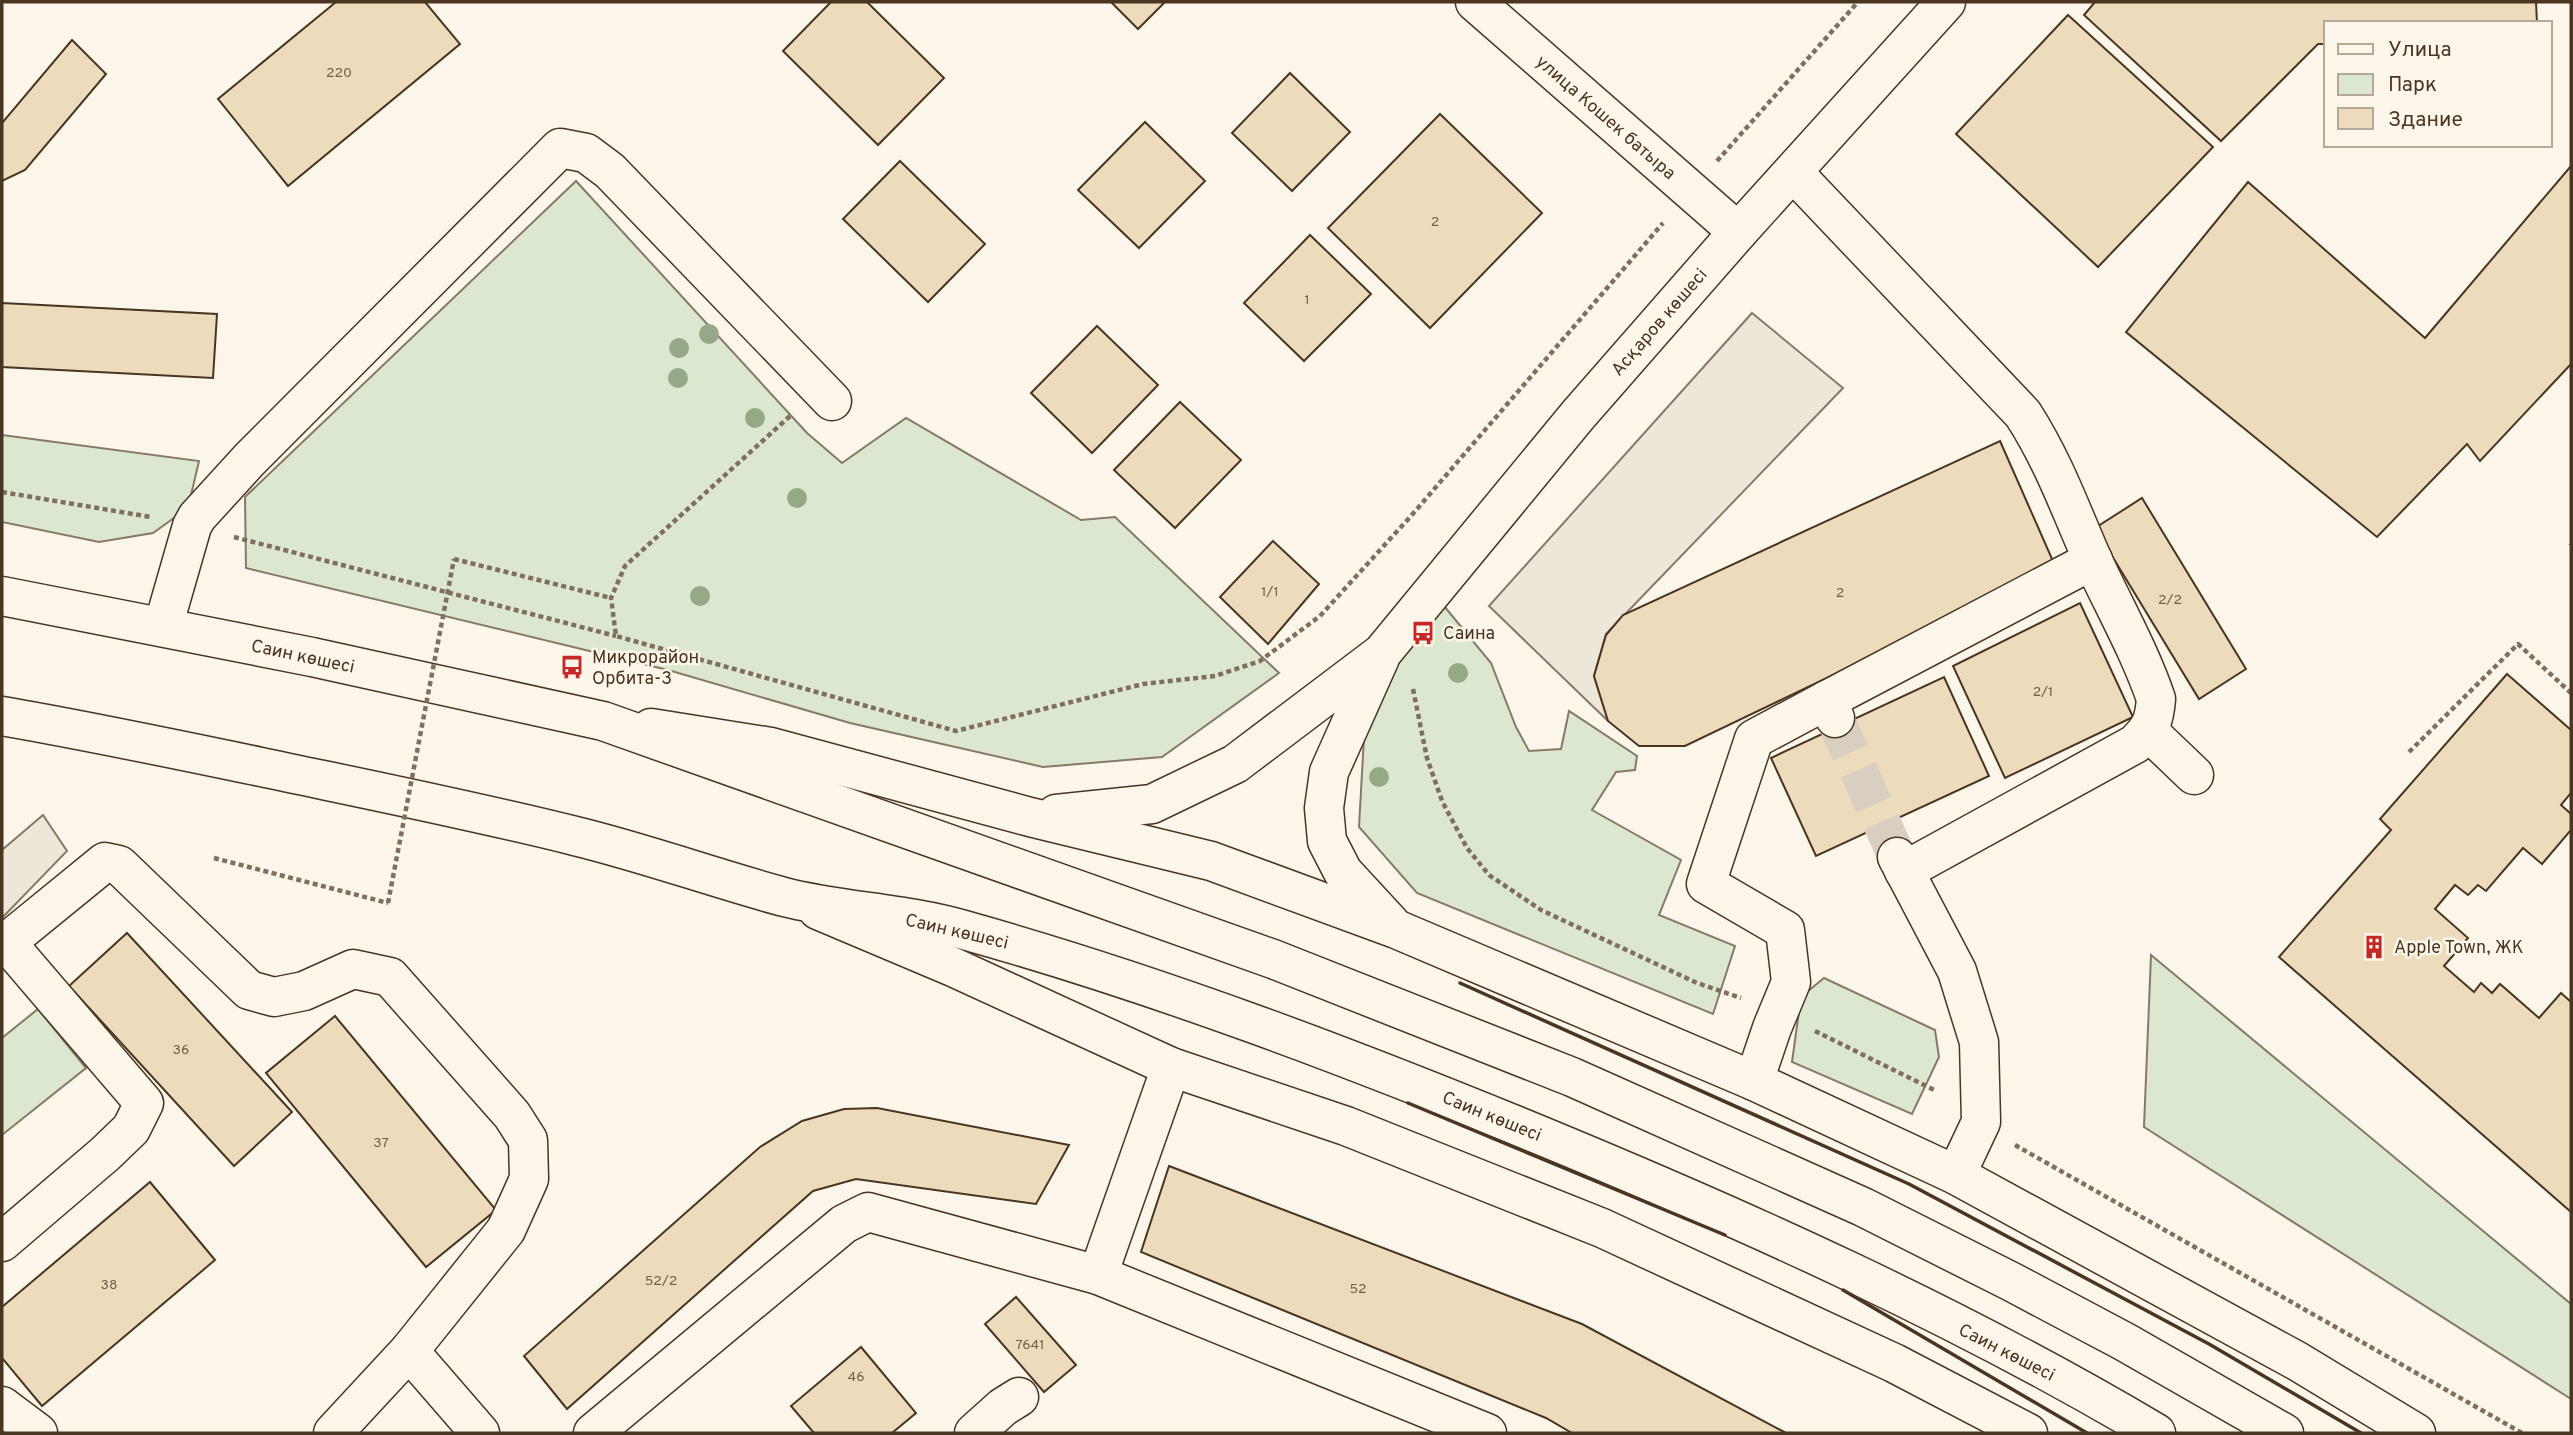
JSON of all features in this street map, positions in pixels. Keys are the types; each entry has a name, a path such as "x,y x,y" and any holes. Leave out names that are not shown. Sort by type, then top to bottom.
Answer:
{"street":[{"name":"улица Кошек батыра","path":"1475,2 1738,232"},
{"name":"Асқаров көшесі","path":"1382,653 1578,415 1738,232 1947,2"},
{"path":"163,627 192,526 197,517 249,460 560,148 586,153 610,171 826,395"},
{"path":"1793,172 2023,414 2053,465 2156,699 2154,718 2148,731 2135,744 1900,864 1957,971 1979,1042 1981,1122 1956,1175"},
{"path":"1754,1081 1791,982 1785,930 1706,884 1754,739 1831,709 2093,560"},
{"name":"Саин көшесі","path":"2,596 163,627 603,721"},
{"path":"1030,817 1152,804 1235,764 1382,653"},
{"path":"1382,653 1329,772 1324,808 1326,841 1343,872 1396,929"},
{"path":"2,716 68,727 579,836 791,899 953,967 1171,1067 1346,1126 1602,1228 1894,1363 2028,1433"},
{"path":"603,721 771,747 1030,817 1211,861 1396,929 1754,1081 1956,1175 2297,1361 2416,1433"},
{"path":"603,721 1273,959 1572,1077 1888,1220 2102,1330 2277,1429"},
{"path":"2148,731 2194,775"},
{"path":"2,1242 114,1146 131,1129 144,1103 4,944 105,862 119,865 249,990 274,997 304,991 353,969 390,977 512,1115 528,1140 529,1179 506,1230 409,1351 333,1433"},
{"name":"Саин көшесі","path":"791,899 957,928 1243,1018 1410,1082 1661,1185 1830,1262 2099,1399 2156,1433"},
{"path":"1098,1275 1171,1067"},
{"path":"593,1433 844,1224 868,1212 1098,1275 1487,1433"},
{"path":"409,1351 480,1433"},
{"path":"974,1433 1003,1406 1019,1397"},
{"path":"2,1406 37,1433"}],"path":[{"path":"2,492 129,512 192,526 616,636 956,731 1143,684 1215,676 1259,661 1320,616 1411,516 1858,2"},
{"path":"616,636 611,598 625,566 826,395"},
{"path":"214,858 388,903 454,559 611,598"},
{"path":"2409,752 2518,644 2571,694"},
{"path":"1415,680 1413,691 1418,719 1427,758 1442,801 1467,848 1489,875 1553,916 1697,983 1779,1011 1934,1090"},
{"path":"2008,1141 2522,1433"}],"green space":[{"path":"576,181 807,433 842,463 906,418 1081,520 1115,517 1279,673 1162,757 1043,767 850,723 668,670 246,568 245,497"},
{"path":"2,435 199,461 188,508 153,533 99,542 2,522"},
{"path":"1444,606 1491,663 1516,727 1529,751 1561,749 1569,711 1637,756 1635,770 1616,772 1592,810 1681,860 1659,915 1735,946 1713,1014 1417,893 1359,827 1364,737 1393,660"},
{"path":"2151,955 2571,1304 2571,1399 2144,1127"},
{"path":"1824,978 1935,1030 1939,1057 1912,1114 1792,1062 1801,997"},
{"path":"38,1009 86,1068 2,1135 2,1038"}],"shaded area":[{"path":"1752,313 1843,388 1606,634 1594,676 1608,721 1489,606"},
{"path":"43,815 67,851 2,918 2,850"}],"building":[{"path":"336,2 425,2 460,44 288,186 218,99"},
{"path":"831,2 867,2 944,78 878,145 783,51"},
{"path":"1111,2 1165,2 1138,29"},
{"path":"2095,2 2536,2 2537,21 2324,21 2324,44 2318,44 2221,141 2084,15"},
{"path":"2068,15 2213,147 2098,267 1956,134"},
{"path":"72,40 106,74 25,170 2,181 2,123"},
{"path":"1290,73 1350,132 1292,191 1232,133"},
{"path":"1440,114 1542,213 1430,328 1328,228"},
{"path":"1145,122 1205,181 1139,248 1078,190"},
{"path":"900,161 985,244 928,302 843,219"},
{"path":"2571,166 2571,364 2480,461 2467,444 2377,537 2126,332 2248,182 2425,338"},
{"path":"1310,235 1371,294 1304,361 1244,303"},
{"path":"2,303 217,314 213,378 2,367"},
{"path":"1097,326 1158,385 1092,453 1031,393"},
{"path":"1180,402 1241,460 1175,528 1114,470"},
{"path":"2000,441 2056,568 1685,746 1639,746 1608,721 1594,676 1606,635 1623,615"},
{"path":"2142,498 2246,669 2199,699 2095,528"},
{"path":"1273,541 1319,584 1268,644 1220,597"},
{"path":"2080,603 2133,717 2005,778 1953,666"},
{"name":"Apple Town, ЖК","path":"2507,674 2571,730 2571,793 2561,805 2571,814 2571,830 2542,864 2523,848 2486,891 2478,885 2468,895 2455,885 2435,909 2468,938 2444,966 2474,992 2481,983 2492,993 2500,984 2539,1018 2561,993 2571,1002 2571,1212 2279,957 2391,830 2380,819"},
{"path":"1944,677 1989,776 1816,856 1771,758"},
{"path":"127,933 292,1112 234,1166 69,986"},
{"path":"335,1016 496,1210 426,1267 266,1073"},
{"path":"877,1108 1069,1145 1036,1204 856,1179 813,1191 567,1409 524,1356 760,1147 802,1121 844,1109"},
{"path":"1169,1166 1582,1324 1786,1433 1572,1433 1546,1418 1141,1252"},
{"path":"150,1182 215,1260 42,1406 2,1358 2,1307"},
{"path":"1016,1297 1076,1365 1044,1392 985,1324"},
{"path":"861,1347 916,1413 892,1433 814,1433 791,1406"}],"tunnel":[{"path":"1835,718 1897,857"}],"wall":[{"path":"1460,983 1909,1184 2209,1344 2361,1433"},
{"path":"1408,1103 1725,1235"},
{"path":"1843,1290 2087,1433"}],"place":[{"name":"Саина","path":"1423,633"},
{"name":"Микрорайон Орбита-3","path":"572,667"},
{"name":"Apple Town, ЖК","path":"2374,947"}]}
